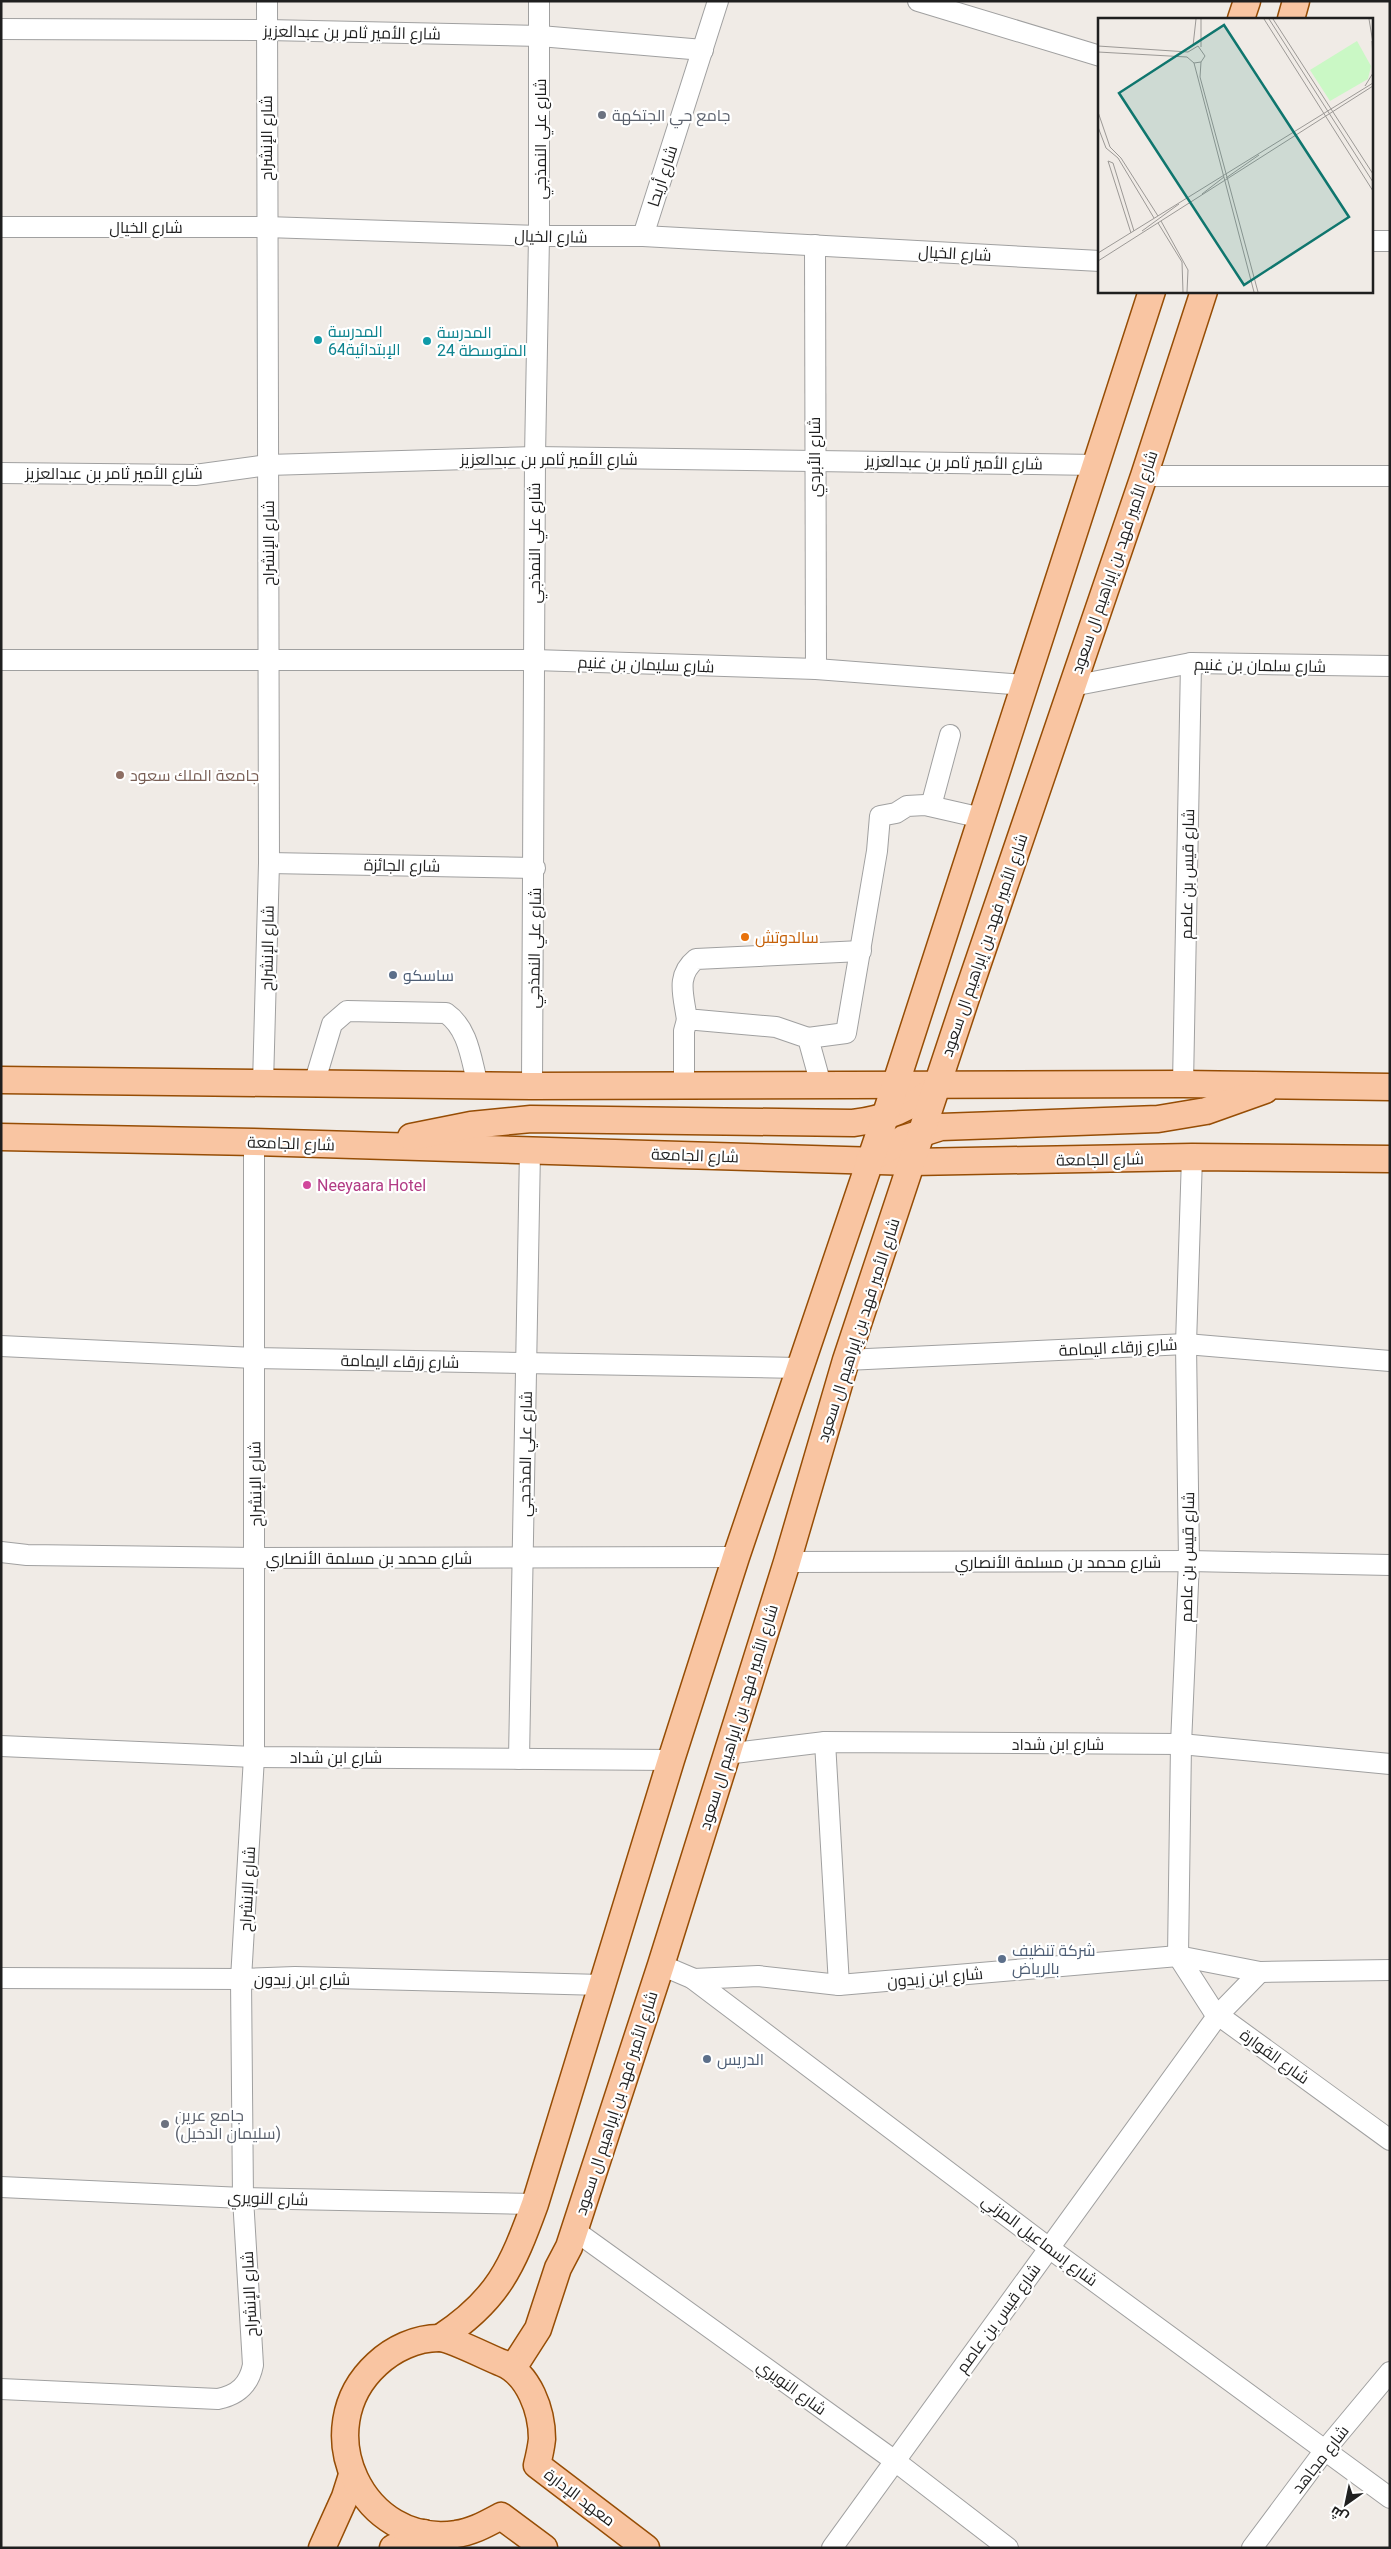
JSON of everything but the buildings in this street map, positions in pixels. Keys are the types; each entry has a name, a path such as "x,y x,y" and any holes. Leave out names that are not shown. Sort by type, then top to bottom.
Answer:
{"main road":[{"path":"1241,18 1247,1"},
{"path":"1291,18 1296,1"},
{"path":"544,2548 501,2516 479,2528 454,2534 424,2533 396,2523 372,2505 352,2474 345,2454 344,2426 351,2398 366,2374 387,2355 412,2342 440,2338 463,2323 483,2306 500,2285 513,2262 535,2204 671,1760 736,1557 885,1117 1152,292"},
{"name":"شارع الأمير فهد بن إبراهيم ال سعود","path":"513,2368 538,2329 544,2307 574,2230 661,1965 787,1562 846,1360 1144,476 1204,292"},
{"path":"1,1080 532,1086 1183,1084 1390,1087"},
{"path":"382,1146 470,1125 531,1119 853,1123 885,1117 910,1106 937,1086"},
{"path":"870,1160 903,1139 922,1132 960,1125 1133,1121 1166,1118 1229,1104 1274,1086"},
{"name":"شارع الجامعة","path":"1,1137 254,1142 912,1162 1192,1157 1390,1159"},
{"path":"440,2338 513,2368"},
{"name":"معهد الإدارة","path":"513,2368 529,2389 539,2413 542,2440 537,2465 646,2548"},
{"path":"322,2548 345,2497 352,2474"},
{"path":"393,2548 424,2533"}],"street":[{"name":"شارع الإنشراح","path":"264,1084 269,863 267,660 267,1"},
{"name":"شارع علي النمذجي","path":"532,1086 535,868 534,457 540,236 539,1"},
{"name":"شارع أريحا","path":"643,236 718,1"},
{"path":"918,1 1098,55"},
{"name":"شارع الأمير ثامر بن عبدالعزيز","path":"1,29 267,30 540,36 703,50"},
{"name":"شارع الخيال","path":"1,227 266,227 540,236 643,236 1098,261"},
{"path":"1374,242 1390,241"},
{"name":"شارع الأبردي","path":"815,246 814,459 816,670"},
{"name":"شارع الأمير ثامر بن عبدالعزيز","path":"1,473 195,475 268,465 534,457 814,459 1097,465"},
{"path":"1144,476 1390,476"},
{"name":"شارع سليمان بن غنيم","path":"1,660 534,660 816,670 1025,685"},
{"name":"شارع سلمان بن غنيم","path":"1072,686 1191,663 1390,666"},
{"name":"شارع قيس بن عاصم","path":"1183,1084 1191,663"},
{"path":"931,806 950,735"},
{"path":"687,1020 776,1027 808,1038 846,1032 878,852 880,816 896,813 907,806 931,806 982,818"},
{"name":"شارع الجائزة","path":"269,863 535,868"},
{"path":"684,1086 684,1030 687,1020 682,976 688,966 696,959 861,951"},
{"path":"314,1084 332,1024 347,1011 446,1013 456,1020 462,1028 478,1085"},
{"path":"808,1038 821,1085"},
{"name":"شارع الإنشراح","path":"1,2389 218,2399 238,2392 251,2376 253,2366 244,2198 241,1980 254,1756 256,1558 254,1142"},
{"name":"شارع علي المذحجي","path":"519,1759 530,1150"},
{"name":"شارع قيس بن عاصم","path":"1178,1956 1181,1744 1189,1561 1186,1344 1192,1157"},
{"name":"شارع زرقاء اليمامة","path":"846,1360 1186,1344 1390,1361"},
{"name":"شارع زرقاء اليمامة","path":"1,1346 254,1358 799,1368"},
{"name":"شارع محمد بن مسلمة الأنصاري","path":"1,1552 27,1555 256,1558 736,1557"},
{"name":"شارع محمد بن مسلمة الأنصاري","path":"787,1562 1189,1561 1390,1564"},
{"path":"825,1742 840,1985"},
{"name":"شارع ابن شداد","path":"726,1754 825,1742 1181,1744 1390,1764"},
{"name":"شارع ابن شداد","path":"1,1746 254,1756 671,1760"},
{"name":"شارع ابن زيدون","path":"661,1965 693,1979 758,1976 840,1985 1178,1956 1260,1972 1390,1970"},
{"name":"شارع القوارة","path":"1178,1956 1218,2015 1390,2140"},
{"name":"شارع قيس بن عاصم","path":"832,2548 1218,2015 1260,1972"},
{"name":"شارع ابن زيدون","path":"1,1978 241,1980 295,1977 602,1985"},
{"name":"شارع إسماعيل المزني","path":"693,1979 1049,2248 1390,2498"},
{"name":"شارع النويري","path":"1,2187 244,2198 535,2204"},
{"name":"شارع النويري","path":"574,2230 895,2461 1008,2548"},
{"name":"شارع مجاهد","path":"1252,2548 1325,2450 1390,2372"}],"place":[{"name":"جامع حي الجتكهة","path":"602,115"},
{"name":"المدرسة الإبتدائية64","path":"318,340"},
{"name":"المدرسة المتوسطة 24","path":"427,341"},
{"name":"جامعة الملك سعود","path":"120,775"},
{"name":"سالدوتش","path":"745,937"},
{"name":"ساسكو","path":"393,975"},
{"name":"Neeyaara Hotel","path":"307,1185"},
{"name":"شركة تنظيف بالرياض","path":"1002,1959"},
{"name":"الدريس","path":"707,2059"},
{"name":"جامع عرين (سليمان الدخيل)","path":"165,2124"}]}
